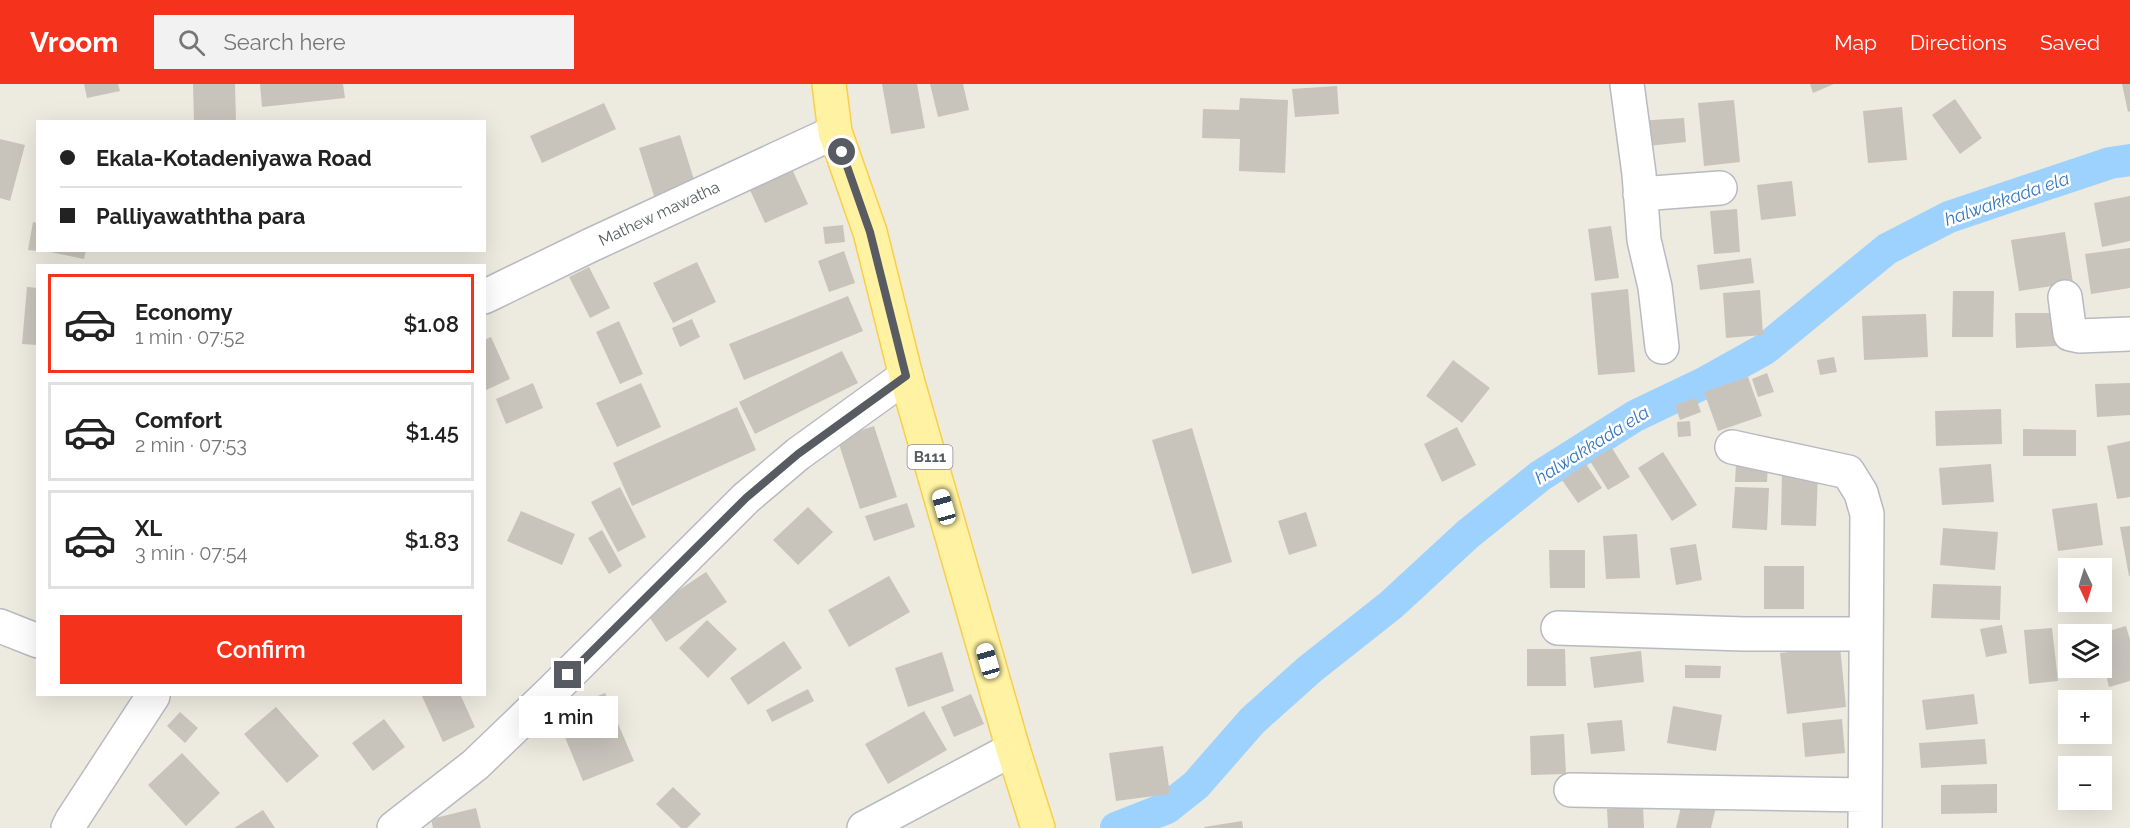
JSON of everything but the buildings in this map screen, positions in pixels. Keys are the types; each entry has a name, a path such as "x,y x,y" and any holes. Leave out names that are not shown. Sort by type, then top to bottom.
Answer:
{"main road":[{"name":"B111","path":"828,84 835,132 870,232 906,376 1013,749 1038,828"}],"street":[{"path":"1636,84 1627,84 1644,240 1655,287 1662,347"},
{"name":"Mathew mawatha","path":"486,296 591,244 835,132"},
{"path":"1640,194 1720,188"},
{"path":"2065,297 2070,334 2079,336 2130,334"},
{"path":"394,828 475,765 746,498 798,454 906,376"},
{"path":"1732,447 1848,472 1862,493 1866,514 1865,828"},
{"path":"0,626 36,640"},
{"path":"1558,628 1699,633 1866,634"},
{"path":"68,828 152,696"},
{"path":"864,828 1013,749"},
{"path":"1571,790 1865,795"}],"waterway":[{"name":"halwakkada ela","path":"1116,828 1167,808 1196,785 1252,721 1310,669 1391,605 1468,534 1540,476 1635,416 1704,383 1765,349 1887,249 1949,217 2110,163 2130,160"}],"route":[{"path":"568,675 746,498 798,454 906,376 870,232 842,152"}]}
